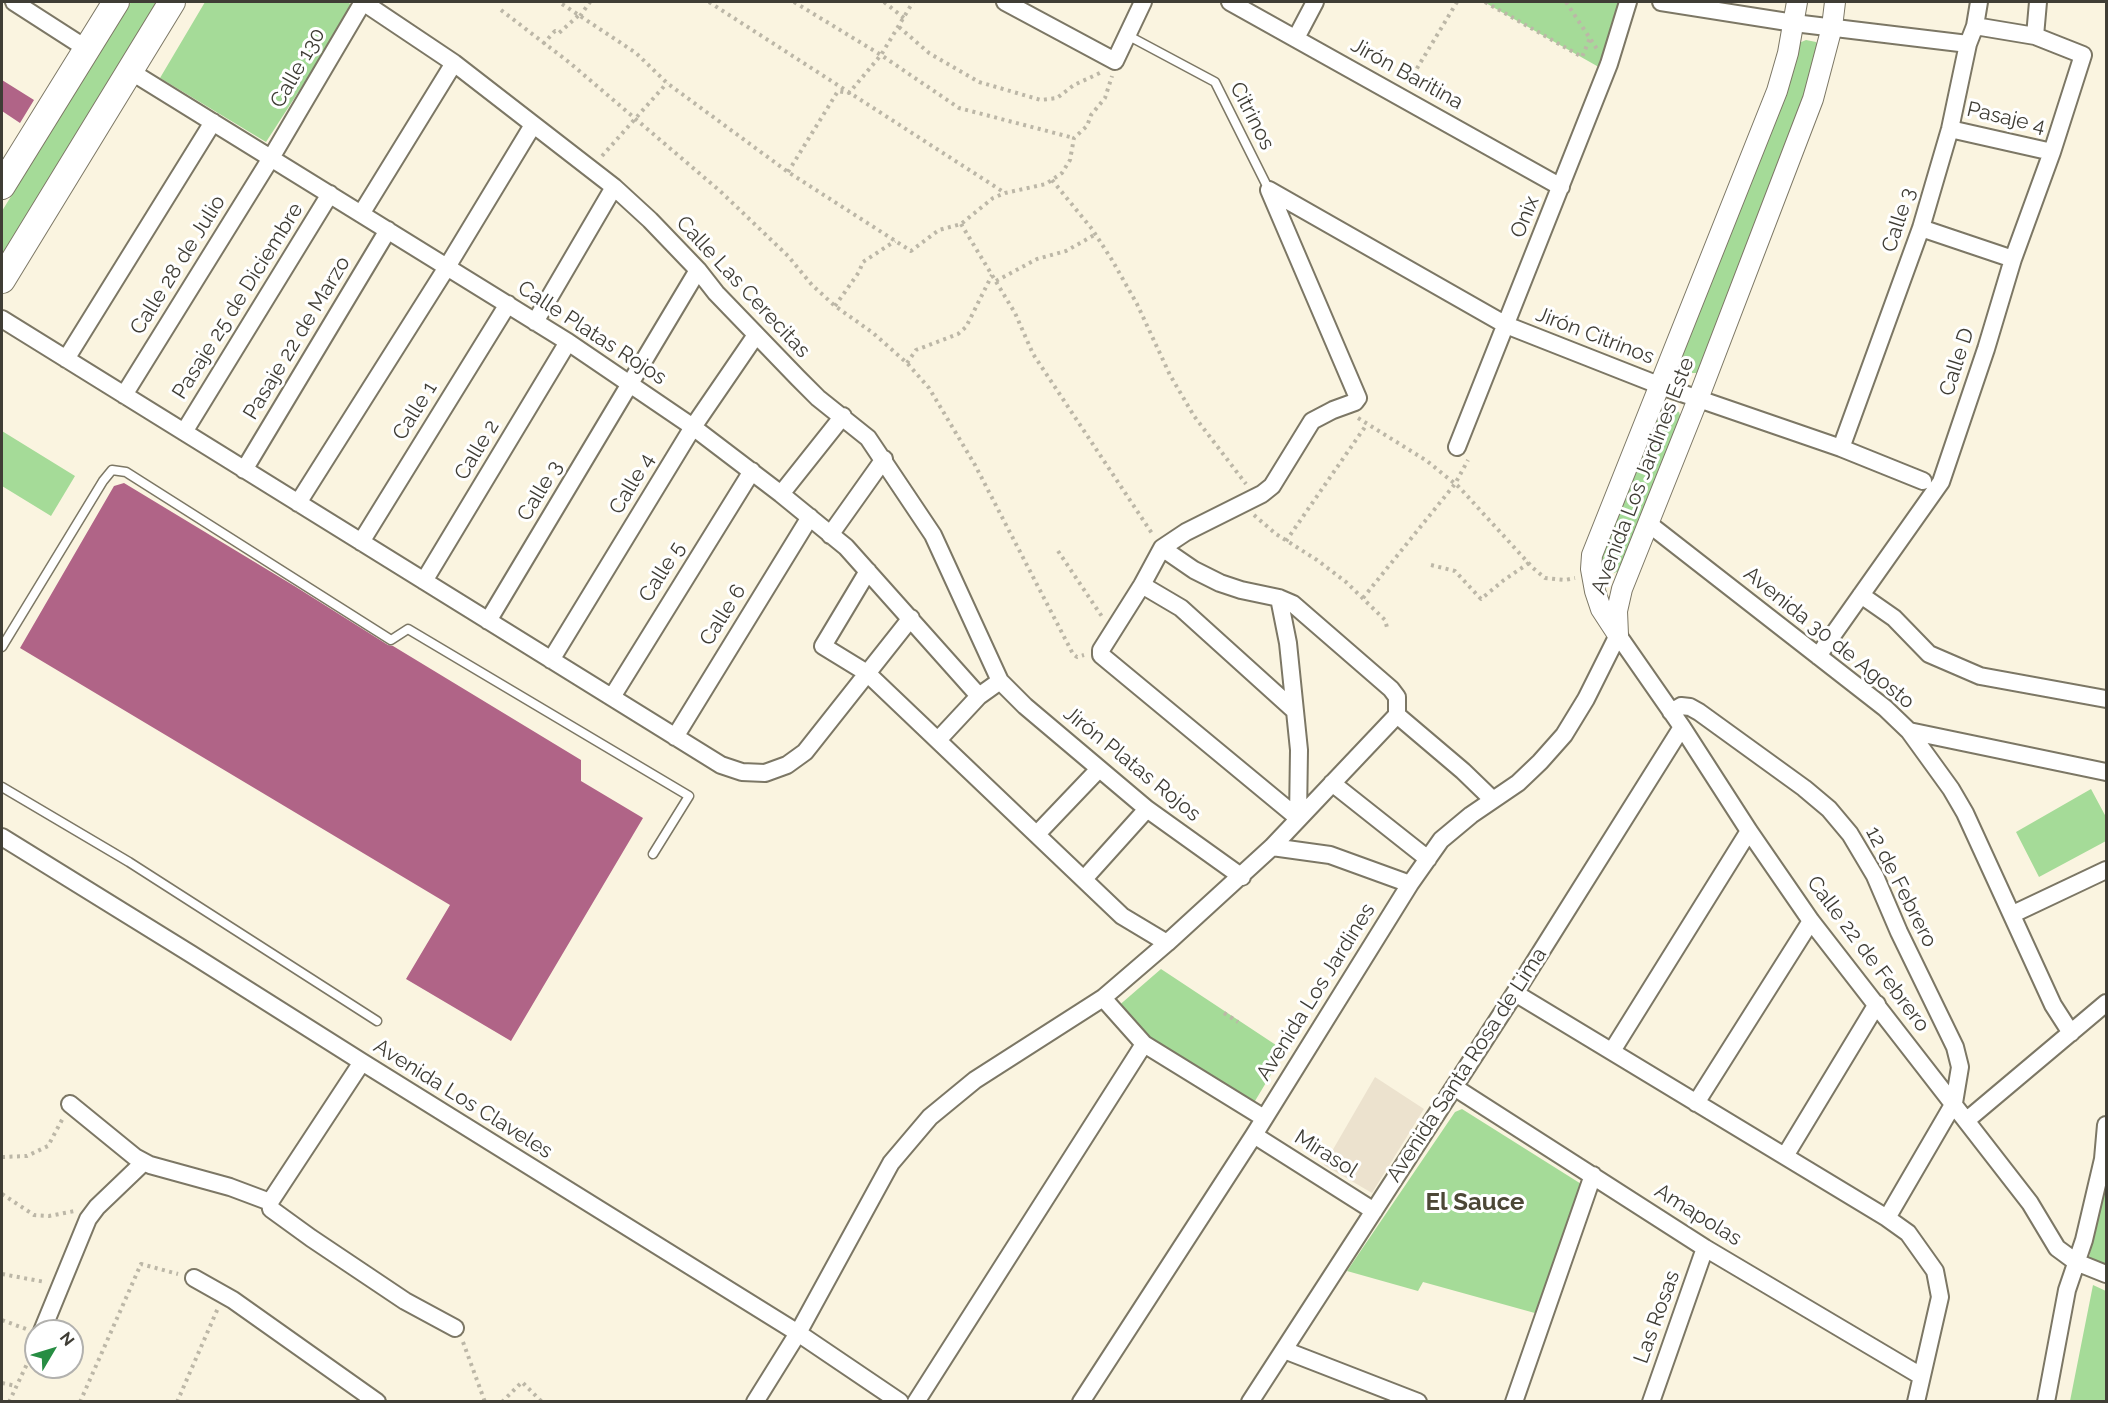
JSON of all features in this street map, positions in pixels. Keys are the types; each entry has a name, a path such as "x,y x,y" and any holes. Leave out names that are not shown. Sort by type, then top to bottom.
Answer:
{"main road":[{"path":"5,172 116,2"},
{"path":"2,280 172,2"}],"street":[{"path":"14,2 87,49"},
{"name":"Calle Las Cerecitas","path":"363,2 454,63 614,187 650,220 698,270 716,293 811,391 868,438 933,535 1000,681"},
{"name":"Calle 130","path":"271,158 363,2"},
{"path":"1005,2 1115,61 1143,2"},
{"name":"Jirón Baritina","path":"1230,2 1561,187"},
{"path":"1296,38 1315,2"},
{"name":"Onix","path":"1458,444 1609,64 1628,2"},
{"path":"1662,2 1794,23 1968,44"},
{"name":"Avenida Los Jardines Este","path":"1618,635 1601,609 1594,591 1592,555 1777,91 1797,2"},
{"name":"Avenida Los Jardines Este","path":"1618,635 1617,611 1622,589 1698,399 1813,99 1832,27 1835,2"},
{"name":"Calle 3","path":"1841,448 1921,228 1950,129 1979,2"},
{"path":"1975,26 2035,36 2038,2"},
{"name":"Calle D","path":"1818,656 1941,482 1986,349 2013,259 2052,152 2083,55 2035,36"},
{"path":"361,214 454,63"},
{"name":"Calle Platas Rojos","path":"130,70 568,342 693,427 830,534 868,571 979,696"},
{"path":"66,359 213,122"},
{"path":"298,503 447,267 533,124"},
{"name":"Pasaje 4","path":"1950,129 2052,152"},
{"name":"Calle 28 de Julio","path":"124,395 271,158"},
{"path":"536,322 614,187"},
{"path":"1269,190 1359,398 1356,402 1312,421 1272,486 1243,504 1186,532 1162,548 1142,585 1101,650 1101,655 1298,818"},
{"name":"Jirón Citrinos","path":"1269,190 1506,326 1661,386 1841,448 1923,481"},
{"name":"Pasaje 25 de Diciembre","path":"184,432 330,194"},
{"path":"1921,228 2013,259"},
{"name":"Pasaje 22 de Marzo","path":"244,470 388,230"},
{"name":"Calle 3","path":"488,621 698,270"},
{"name":"Calle 1","path":"361,542 508,304"},
{"path":"2,319 675,737 721,765 742,772 765,772 786,765 805,752 911,618"},
{"name":"Calle 4","path":"551,660 693,427 756,335"},
{"name":"Calle 2","path":"424,581 568,342"},
{"path":"781,494 843,416"},
{"path":"830,534 884,459"},
{"name":"Calle 5","path":"612,697 752,471"},
{"name":"Calle 6","path":"675,737 810,517"},
{"name":"Avenida 30 de Agosto","path":"1649,524 1885,708 1909,732 1951,789 1965,813 2053,1005 2071,1033"},
{"path":"1162,548 1194,570 1220,583 1279,598 1293,604 1391,689 1396,697 1397,715 1493,800"},
{"path":"868,571 823,646 867,673 1122,916 1167,943"},
{"path":"1142,585 1180,608 1295,711"},
{"path":"1861,595 1894,618 1929,654 1980,676 2006,682 2062,689 2106,699"},
{"path":"1279,598 1288,643 1295,711 1299,774 1298,818"},
{"name":"Calle 22 de Febrero","path":"1618,635 1811,921 1954,1102 2030,1203 2057,1248 2076,1262 2106,1274"},
{"name":"Avenida Los Jardines","path":"1081,1401 1254,1135 1410,884 1441,840 1471,815 1518,783 1564,735 1586,699 1618,635"},
{"path":"938,740 979,696 1000,681"},
{"name":"Jirón Platas Rojos","path":"1000,681 1025,706 1147,809 1242,877"},
{"name":"12 de Febrero","path":"1671,712 1681,706 1690,707 1699,712 1804,788 1829,809 1850,834 1875,876 1899,932 1955,1047 1959,1067 1954,1102"},
{"path":"754,1401 798,1333 891,1163 930,1117 975,1080 1103,998 1167,943 1242,877 1397,715"},
{"name":"Avenida Santa Rosa de Lima","path":"1250,1401 1515,993 1682,727"},
{"path":"1909,732 2106,772"},
{"path":"1037,834 1099,769"},
{"path":"1332,783 1428,859"},
{"path":"1084,879 1147,809"},
{"path":"1612,1051 1749,831"},
{"name":"Avenida Los Claveles","path":"2,837 798,1333 900,1401"},
{"path":"1272,847 1330,855 1410,884"},
{"path":"2013,914 2106,870"},
{"path":"1696,1102 1811,921"},
{"path":"1515,993 1887,1218 1908,1233 1935,1271 1940,1297 1916,1401"},
{"path":"1103,998 1144,1044 1264,1118"},
{"path":"1967,1120 2106,1003"},
{"path":"1785,1156 1877,1004"},
{"path":"916,1401 1144,1044"},
{"path":"362,1062 270,1202 271,1209 310,1238 405,1301 455,1328"},
{"name":"Amapolas","path":"1454,1087 1705,1248 1921,1376"},
{"path":"1887,1218 1954,1102"},
{"path":"70,1104 144,1162 191,1178 230,1187 270,1202"},
{"path":"2046,1401 2067,1290 2084,1240 2103,1159 2106,1125"},
{"name":"Mirasol","path":"1254,1135 1374,1211"},
{"path":"47,1319 88,1219 97,1207 144,1162"},
{"path":"1514,1401 1593,1175"},
{"name":"Las Rosas","path":"1651,1401 1705,1248"},
{"path":"194,1278 223,1294 377,1401"},
{"path":"1284,1350 1385,1396 1418,1401"}],"lane":[{"name":"Citrinos","path":"1127,35 1215,82 1269,190"},
{"path":"2,647 103,481 112,470 126,472 392,640 408,629 689,796 653,854"},
{"path":"2,787 129,862 377,1021"}],"path":[{"path":"543,44 555,31 559,33 580,16 590,2"},
{"path":"709,2 1005,193"},
{"path":"794,2 881,55 959,108 1074,138"},
{"path":"884,2 904,18"},
{"path":"849,93 881,55 913,2"},
{"path":"1413,75 1456,2"},
{"path":"1485,2 1582,57 1590,38"},
{"path":"1566,2 1599,52"},
{"path":"562,4 636,53 667,83 788,172 911,251 939,230 961,224 993,198 1046,184 1062,173 1070,160 1074,138 1087,126 1091,115 1105,98 1112,78 1111,69 1074,85 1056,98 1041,100 979,82 929,53 899,27"},
{"path":"501,10 570,63 720,191 788,256 812,285 907,363 929,388 975,465 1073,654 1077,657 1101,650"},
{"path":"591,169 667,83"},
{"path":"788,172 838,91 849,93"},
{"path":"1052,180 1096,234 1137,304 1170,375 1194,416 1246,484 1272,486"},
{"path":"961,224 1015,313 1033,354 1162,548"},
{"path":"996,281 1037,260 1066,251 1096,234"},
{"path":"835,306 859,272 863,262 895,241"},
{"path":"907,363 916,350 958,334 966,327 992,275"},
{"path":"1344,406 1367,424 1427,461 1455,484 1545,578 1565,580 1592,574"},
{"path":"1286,541 1367,424"},
{"path":"1363,598 1455,484 1474,449 1458,444"},
{"path":"1243,504 1276,534 1317,560 1363,598 1385,620 1388,631"},
{"path":"1058,551 1102,616 1115,628"},
{"path":"1431,565 1455,571 1481,599 1529,563"},
{"path":"1224,1013 1238,1023"},
{"path":"2,1157 27,1156 48,1146 70,1104"},
{"path":"2,1194 34,1215 50,1216 97,1207"},
{"path":"80,1401 141,1264 194,1278"},
{"path":"2,1274 41,1282 62,1282"},
{"path":"177,1401 223,1294"},
{"path":"2,1320 24,1328"},
{"path":"455,1328 468,1349 485,1401"},
{"path":"9,1401 24,1370"},
{"path":"502,1401 522,1382 542,1401"},
{"path":"2,1383 16,1386"}],"shaded area":[{"path":"1375,1077 1424,1109 1372,1193 1324,1165"}],"green space":[{"path":"131,2 162,2 2,262 2,211"},
{"path":"205,2 347,2 354,6 266,142 160,78"},
{"path":"1484,2 1628,2 1604,70"},
{"path":"1806,40 1816,42 1820,47 1813,78 1700,373 1691,373 1681,367 1680,362 1783,95 1799,43"},
{"path":"1667,407 1679,412 1681,419 1621,570 1614,573 1603,567 1602,557 1661,411"},
{"path":"2,431 75,476 51,516 2,486"},
{"path":"2091,789 2106,817 2106,841 2039,877 2016,832"},
{"path":"1161,969 1285,1051 1252,1106 1145,1039 1116,1008"},
{"path":"1462,1109 1586,1187 1542,1315 1423,1282 1418,1291 1347,1271 1455,1112"},
{"path":"2106,1171 2106,1270 2088,1263"},
{"path":"2093,1285 2106,1291 2106,1401 2070,1401"}],"building":[{"path":"2,80 34,100 20,123 2,111"},
{"path":"124,483 581,760 581,781 643,818 511,1041 406,979 450,905 20,648 114,486"}],"district":[{"name":"El Sauce","path":"1475,1203"}]}
